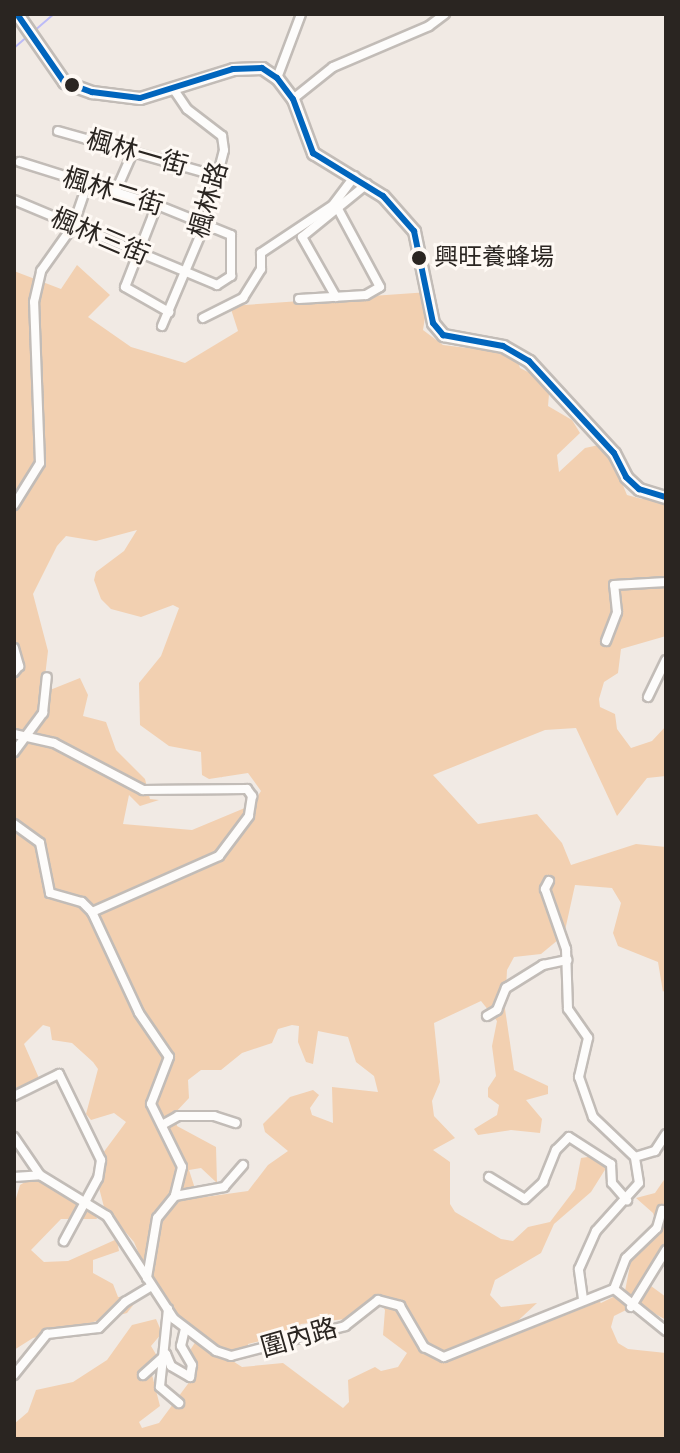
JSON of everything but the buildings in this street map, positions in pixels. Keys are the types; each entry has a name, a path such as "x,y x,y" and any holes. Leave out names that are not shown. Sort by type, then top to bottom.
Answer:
{"main road":[{"path":"17,14 58,75 76,88 124,98 174,90 233,69 262,68 277,78 293,99 313,153 368,184 414,231 433,323 443,335 503,346 529,361 614,453 626,477 639,489 666,497"}],"street":[{"path":"277,78 301,14"},
{"path":"293,99 333,67 429,26 445,14"},
{"name":"楓林路","path":"162,326 205,224 217,176 222,136 187,109 174,90"},
{"name":"楓林一街","path":"58,131 217,176"},
{"path":"115,193 133,152"},
{"name":"楓林二街","path":"20,162 157,205 231,235 231,276 217,285 187,272"},
{"path":"203,318 243,298 261,269 261,253 333,205 355,176"},
{"path":"336,297 302,237 368,184"},
{"path":"14,505 40,463 34,302 41,271 73,226 87,185"},
{"name":"楓林三街","path":"14,200 187,272"},
{"path":"157,205 125,287 169,312"},
{"path":"299,299 366,295 380,287 338,209"},
{"path":"606,641 617,612 614,585 666,582"},
{"path":"14,648 19,666 14,672"},
{"path":"648,697 666,660"},
{"path":"14,752 47,704 47,677"},
{"path":"14,734 27,733 143,790 247,789 252,796 249,816 219,856 92,912"},
{"path":"14,824 40,843 50,893 82,902 92,912 139,1013 165,1045 169,1057 151,1104 182,1167 175,1196 157,1218 149,1282 99,1328 47,1334 30,1361 14,1375"},
{"path":"549,881 545,889 567,960 568,1009 588,1038 579,1077 593,1117 635,1157 639,1183 627,1200 596,1231 579,1269 583,1299"},
{"path":"487,1016 497,1010 506,988 543,965 567,960"},
{"path":"14,1096 59,1074 101,1160 85,1203 64,1241"},
{"path":"162,1125 178,1116 214,1116 236,1123"},
{"path":"635,1157 655,1151 666,1134"},
{"name":"圍內路","path":"14,1137 40,1175 107,1216 149,1282 185,1328 231,1356 345,1326 378,1300 390,1300 400,1306 424,1347 444,1357 614,1289"},
{"path":"489,1177 525,1199 543,1182 556,1150 569,1137 611,1164 612,1183 627,1200"},
{"path":"175,1196 224,1187 243,1165"},
{"path":"14,1177 40,1175"},
{"path":"662,1210 657,1228 626,1258 614,1289 631,1307 666,1331"},
{"path":"631,1307 666,1250"},
{"path":"168,1309 166,1354 160,1387 179,1403"},
{"path":"166,1354 171,1366 190,1377 192,1365 181,1346 185,1328"},
{"path":"143,1375 166,1354"}],"shaded area":[{"path":"77,265 110,295 88,317 131,347 185,363 238,331 230,306 429,292 423,330 443,345 516,354 520,368 550,383 548,406 572,420 580,433 557,455 559,472 585,448 599,445 607,447 627,495 642,499 666,495 666,636 621,649 618,673 604,682 599,699 600,707 615,714 617,729 631,748 652,741 666,726 666,776 647,778 617,816 576,728 545,730 433,775 478,824 537,814 562,843 571,865 636,844 666,847 666,987 663,992 658,962 618,946 613,933 621,903 612,888 575,885 564,935 541,954 514,957 507,970 505,1009 514,1070 548,1086 548,1094 526,1100 542,1119 540,1133 511,1130 478,1135 474,1129 497,1115 499,1105 488,1097 488,1088 496,1076 492,1046 497,1021 481,1001 434,1023 440,1082 432,1101 434,1116 455,1138 433,1150 450,1162 450,1204 455,1212 501,1239 513,1241 528,1227 550,1222 575,1189 581,1158 594,1156 608,1165 591,1192 554,1224 541,1253 495,1280 490,1295 501,1307 537,1303 508,1330 509,1337 590,1292 601,1303 625,1291 632,1255 655,1239 658,1229 653,1213 636,1198 655,1193 666,1177 666,1247 651,1286 666,1297 666,1320 638,1304 614,1316 611,1327 618,1343 628,1349 666,1353 666,1439 14,1439 14,1424 28,1412 36,1390 73,1382 107,1360 132,1325 156,1319 162,1333 151,1346 157,1356 150,1367 160,1406 139,1422 142,1428 159,1423 193,1377 187,1355 196,1341 174,1325 158,1283 151,1282 134,1242 104,1207 98,1184 103,1153 126,1122 114,1113 91,1120 86,1114 98,1069 93,1062 72,1043 52,1040 50,1027 43,1025 24,1044 42,1085 14,1088 14,271 61,289","holes":["137,530 124,551 96,572 94,580 101,599 111,609 141,617 173,605 179,608 161,656 139,683 140,725 169,746 201,752 202,775 209,779 248,773 261,791 252,805 192,830 123,824 129,795 140,806 159,800 150,799 145,779 116,750 106,722 83,716 88,695 80,678 50,690 44,685 48,651 33,594 57,546 66,536 96,541","299,1026 298,1042 306,1062 313,1064 318,1031 348,1037 356,1062 374,1076 378,1092 332,1087 333,1123 312,1115 310,1108 319,1095 313,1090 290,1097 263,1124 265,1132 288,1151 268,1165 248,1191 198,1198 189,1170 201,1168 217,1183 216,1147 177,1126 175,1113 189,1098 188,1080 201,1070 221,1070 242,1053 272,1043 278,1029","379,1302 385,1310 383,1335 407,1353 398,1367 381,1371 375,1367 348,1380 349,1402 343,1408 283,1363 242,1367 228,1358 248,1351 248,1344 289,1334 301,1324 345,1319"]},
{"path":"35,1176 94,1211 97,1219 61,1219 31,1250 44,1262 68,1261 117,1239 119,1251 93,1260 93,1273 113,1284 118,1297 141,1295 127,1313 33,1338 14,1350 14,1205 20,1185"}],"waterway":[{"path":"33,32 54,14"},
{"path":"14,48 28,36"}],"transit line":[{"path":"17,14 64,82 92,92 140,98 233,69 262,68 277,78 293,99 313,153 383,196 414,231 433,323 443,335 503,346 529,361 614,453 626,477 639,489 666,497"}],"place":[{"name":"興旺養蜂場","path":"419,258"}]}
